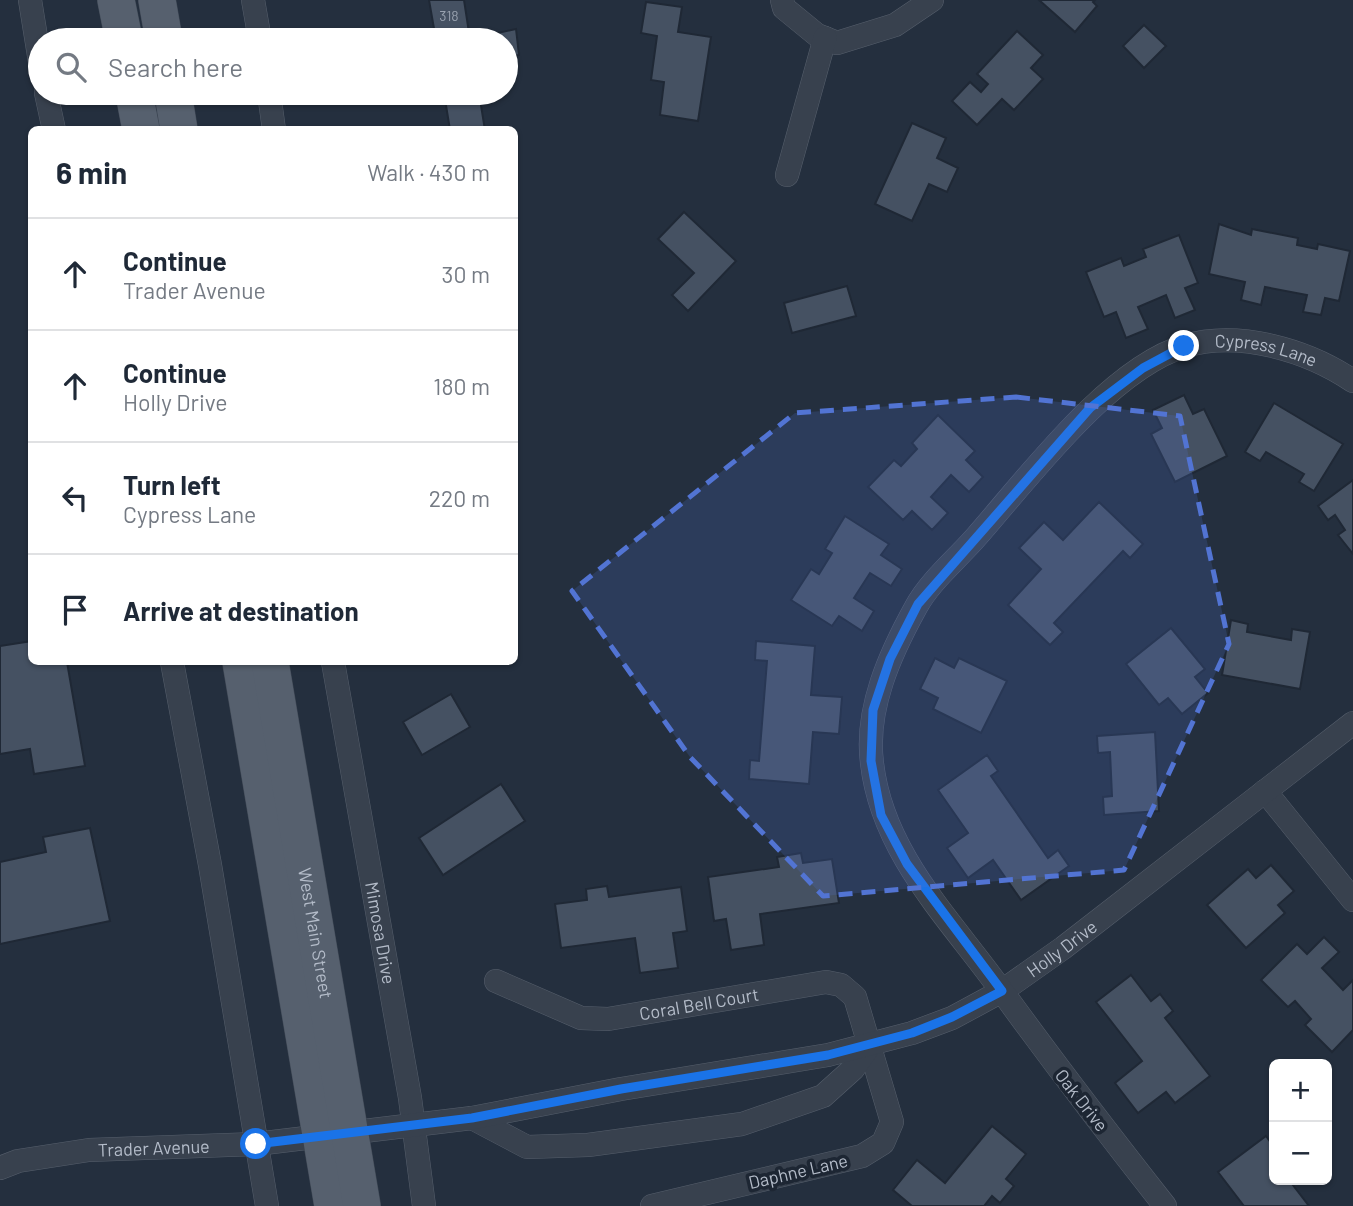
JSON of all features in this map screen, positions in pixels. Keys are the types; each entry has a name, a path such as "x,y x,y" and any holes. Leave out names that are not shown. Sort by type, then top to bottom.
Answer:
{"main road":[{"path":"116,0 122,28"},
{"path":"157,0 162,28"},
{"path":"136,105 140,126"},
{"path":"175,105 178,126"},
{"name":"West Main Street","path":"242,665 335,1135 362,1206"},
{"name":"West Main Street","path":"270,665 335,1135 333,1206"}],"street":[{"path":"30,0 35,28"},
{"path":"253,0 258,28"},
{"path":"782,0 784,8 825,38 837,43 876,33 914,14 932,0"},
{"path":"787,175 825,38"},
{"path":"49,105 53,126"},
{"path":"271,105 273,126"},
{"name":"Cypress Lane","path":"1002,991 907,864 881,815 871,761 873,710 890,659 918,604 1090,408 1143,368 1184,346 1240,339 1289,352 1338,371 1353,381"},
{"path":"173,665 210,865 267,1206"},
{"name":"Mimosa Drive","path":"334,665 413,1126 424,1206"},
{"name":"Holly Drive","path":"335,1135 472,1118 870,1045 952,1017 1002,991 1063,948 1353,723"},
{"path":"1265,792 1353,900"},
{"name":"Coral Bell Court","path":"496,981 581,1018 608,1019 827,982 841,985 855,997 870,1045"},
{"name":"Oak Drive","path":"1002,991 1037,1042 1165,1206"},
{"path":"472,1118 527,1147 588,1144 742,1124 823,1096 853,1069 870,1045"},
{"name":"Daphne Lane","path":"652,1206 862,1156 883,1143 892,1122 870,1045"},
{"name":"Trader Avenue","path":"0,1168 18,1161 89,1150 256,1144 335,1135"}],"highlighted area":[{"path":"1016,397 1180,416 1229,644 1124,870 823,896 690,757 572,591 795,413"}],"building":[{"path":"429,0 464,0 468,28 434,28"},
{"path":"1039,0 1095,0 1093,2 1097,6 1075,32"},
{"path":"646,2 682,7 678,32 711,37 698,121 660,115 664,82 651,80 657,36 641,33"},
{"path":"1144,25 1166,46 1144,68 1123,46"},
{"path":"1017,31 1043,55 1031,68 1043,79 1014,110 1002,99 977,125 952,101 970,82 981,92 988,84 977,74"},
{"path":"446,105 481,105 484,126 449,126"},
{"path":"912,123 946,138 937,158 958,168 947,192 929,184 912,221 875,204"},
{"path":"684,212 736,261 688,311 672,295 694,273 658,239"},
{"path":"1219,224 1251,235 1252,229 1298,238 1297,245 1317,249 1318,244 1350,251 1339,301 1325,298 1321,315 1303,312 1307,295 1265,287 1261,305 1241,300 1245,282 1209,274"},
{"path":"1179,235 1198,283 1185,288 1195,310 1175,318 1166,295 1138,307 1148,329 1126,338 1116,312 1104,317 1086,272 1121,258 1124,266 1146,257 1143,249"},
{"path":"847,286 856,316 792,333 784,303"},
{"path":"1184,395 1193,414 1204,409 1227,456 1175,482 1151,434 1162,428 1153,410"},
{"path":"1274,403 1343,444 1314,491 1299,482 1304,474 1266,452 1260,461 1245,452"},
{"path":"938,415 975,451 966,460 983,477 969,492 951,475 931,497 948,513 932,530 912,511 903,520 868,487 894,460 901,466 917,449 912,443"},
{"path":"1353,480 1353,554 1338,535 1345,530 1335,515 1328,520 1318,506"},
{"path":"1099,502 1143,544 1130,558 1123,551 1054,623 1063,632 1050,645 1008,605 1041,569 1019,548 1044,522 1063,540"},
{"path":"845,516 889,544 881,555 902,569 891,586 870,573 854,598 874,611 862,631 839,616 832,626 791,600 811,569 819,574 832,553 825,549"},
{"path":"1231,620 1248,624 1247,632 1291,640 1292,629 1310,632 1300,689 1222,675"},
{"path":"1171,628 1205,669 1195,677 1208,693 1182,714 1168,698 1159,705 1126,664"},
{"path":"756,641 815,646 811,695 842,697 839,734 813,732 809,784 749,779 750,760 759,761 767,661 755,660"},
{"path":"28,642 28,665 68,665 85,766 34,774 30,749 0,754 0,646"},
{"path":"935,658 954,668 959,658 1007,681 981,733 933,709 938,698 920,689"},
{"path":"451,694 470,727 422,755 403,722"},
{"path":"1155,732 1159,811 1104,815 1103,797 1112,796 1110,752 1098,753 1097,736"},
{"path":"987,755 998,771 991,776 1048,858 1058,850 1069,866 1021,900 993,860 968,878 947,848 968,833 938,790"},
{"path":"501,784 525,821 443,875 419,838"},
{"path":"90,828 110,921 0,944 0,862 46,852 43,837"},
{"path":"801,853 803,863 832,859 839,903 760,914 764,945 731,950 726,919 714,921 708,877 779,867 777,857"},
{"path":"1271,865 1294,891 1278,905 1285,913 1246,948 1207,905 1248,869 1256,878"},
{"path":"607,886 609,897 681,887 687,931 673,933 678,968 640,973 635,938 561,948 555,904 587,900 586,889"},
{"path":"1324,937 1339,952 1322,968 1343,990 1353,980 1353,1030 1332,1052 1305,1025 1311,1019 1295,1001 1288,1007 1261,980 1297,944 1307,954"},
{"path":"1131,975 1151,1001 1160,994 1173,1011 1165,1018 1210,1076 1175,1103 1166,1092 1138,1113 1115,1083 1142,1061 1096,1002"},
{"path":"992,1126 1026,1154 1006,1179 1014,1186 1000,1203 992,1196 984,1206 912,1206 893,1190 917,1160 945,1183"},
{"path":"1266,1136 1269,1140 1269,1185 1293,1185 1309,1206 1244,1206 1218,1172"}],"route":[{"path":"256,1144 472,1118 621,1089 828,1055 912,1033 952,1017 1002,991 907,864 881,815 871,761 873,710 890,659 918,604 1090,408 1143,368 1184,346"}]}
